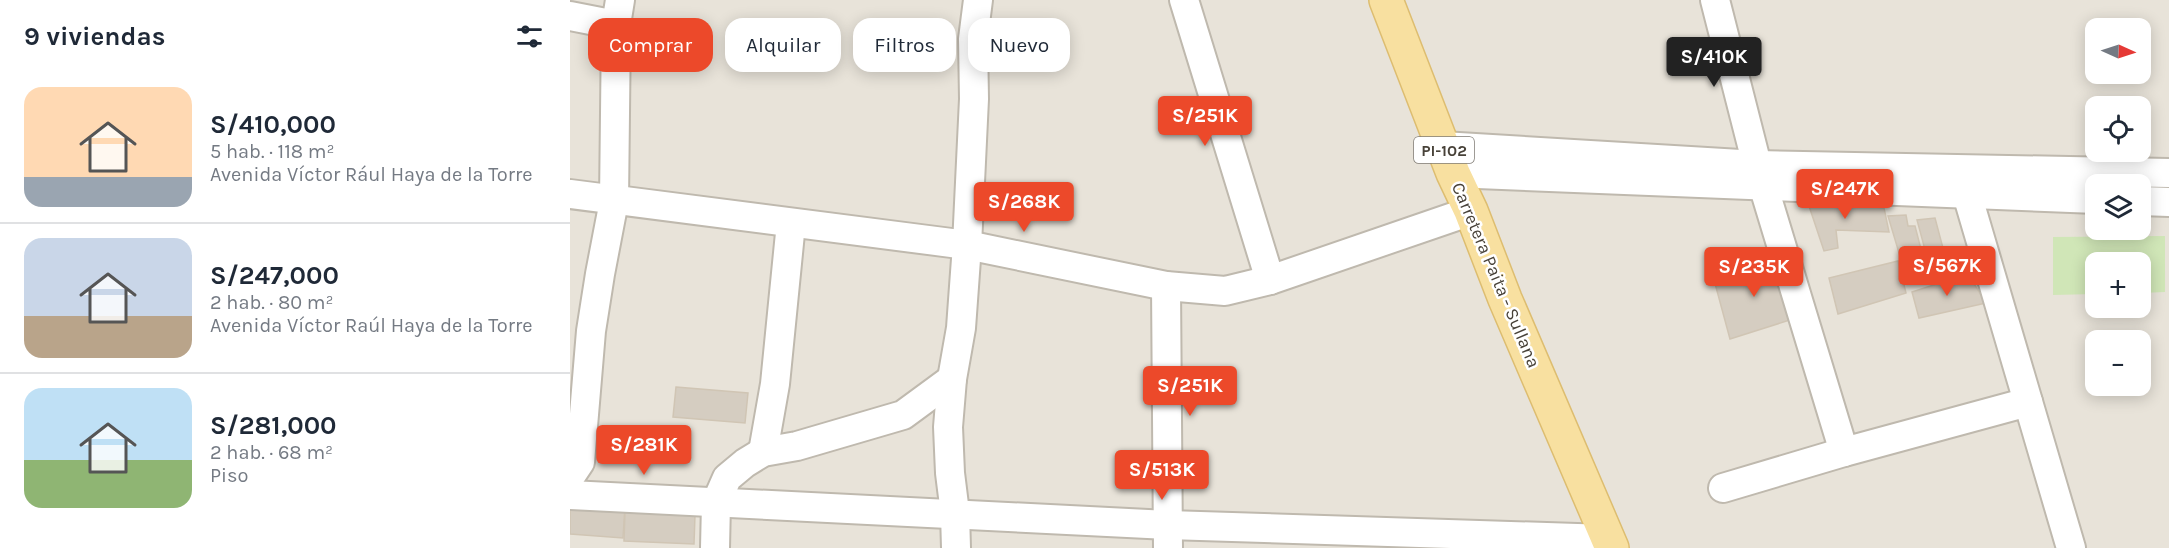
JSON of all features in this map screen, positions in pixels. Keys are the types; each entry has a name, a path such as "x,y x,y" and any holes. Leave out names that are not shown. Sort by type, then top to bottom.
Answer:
{"main road":[{"name":"Carretera Paita - Sullana","path":"1386,0 1505,299 1610,543"}],"street":[{"path":"956,548 948,427 967,245 974,99 973,39 978,0"},
{"path":"1184,0 1270,280"},
{"path":"1716,0 1760,176 1844,452"},
{"path":"570,15 618,13 614,201 591,331 580,462 570,477"},
{"path":"1448,159 1760,176 1967,194 2085,199"},
{"path":"1760,176 2169,173"},
{"path":"570,194 967,245 1166,286 1225,291 1270,280 1470,211"},
{"path":"1967,194 2071,548"},
{"path":"2151,201 2169,202"},
{"path":"764,452 775,384 791,223"},
{"path":"1166,286 1168,536"},
{"path":"715,548 716,503 727,478 745,463 764,452 797,446 903,415 952,379"},
{"path":"1723,488 1844,452 2028,402"},
{"path":"570,495 955,513 1168,536 1610,543"}],"shaded area":[{"path":"570,0 2169,0 2169,548 570,548"}],"green space":[{"path":"2151,236 2165,236 2165,292 2151,293 2151,252 2085,252 2085,294 2053,295 2053,237 2085,237 2085,240 2151,240"}],"building":[{"path":"1807,200 1884,208 1889,232 1836,230 1838,248 1824,251"},
{"path":"1906,215 1908,226 1915,226 1923,257 1902,263 1888,216"},
{"path":"1935,218 1944,252 1927,257 1917,220"},
{"path":"1779,258 1796,318 1730,339 1713,276"},
{"path":"1898,261 1906,293 1838,314 1829,278"},
{"path":"1968,274 1986,303 1919,318 1912,292"},
{"path":"676,387 748,393 745,423 673,417"},
{"path":"570,502 625,506 623,538 570,534"},
{"path":"625,512 695,515 694,544 624,541"}]}
